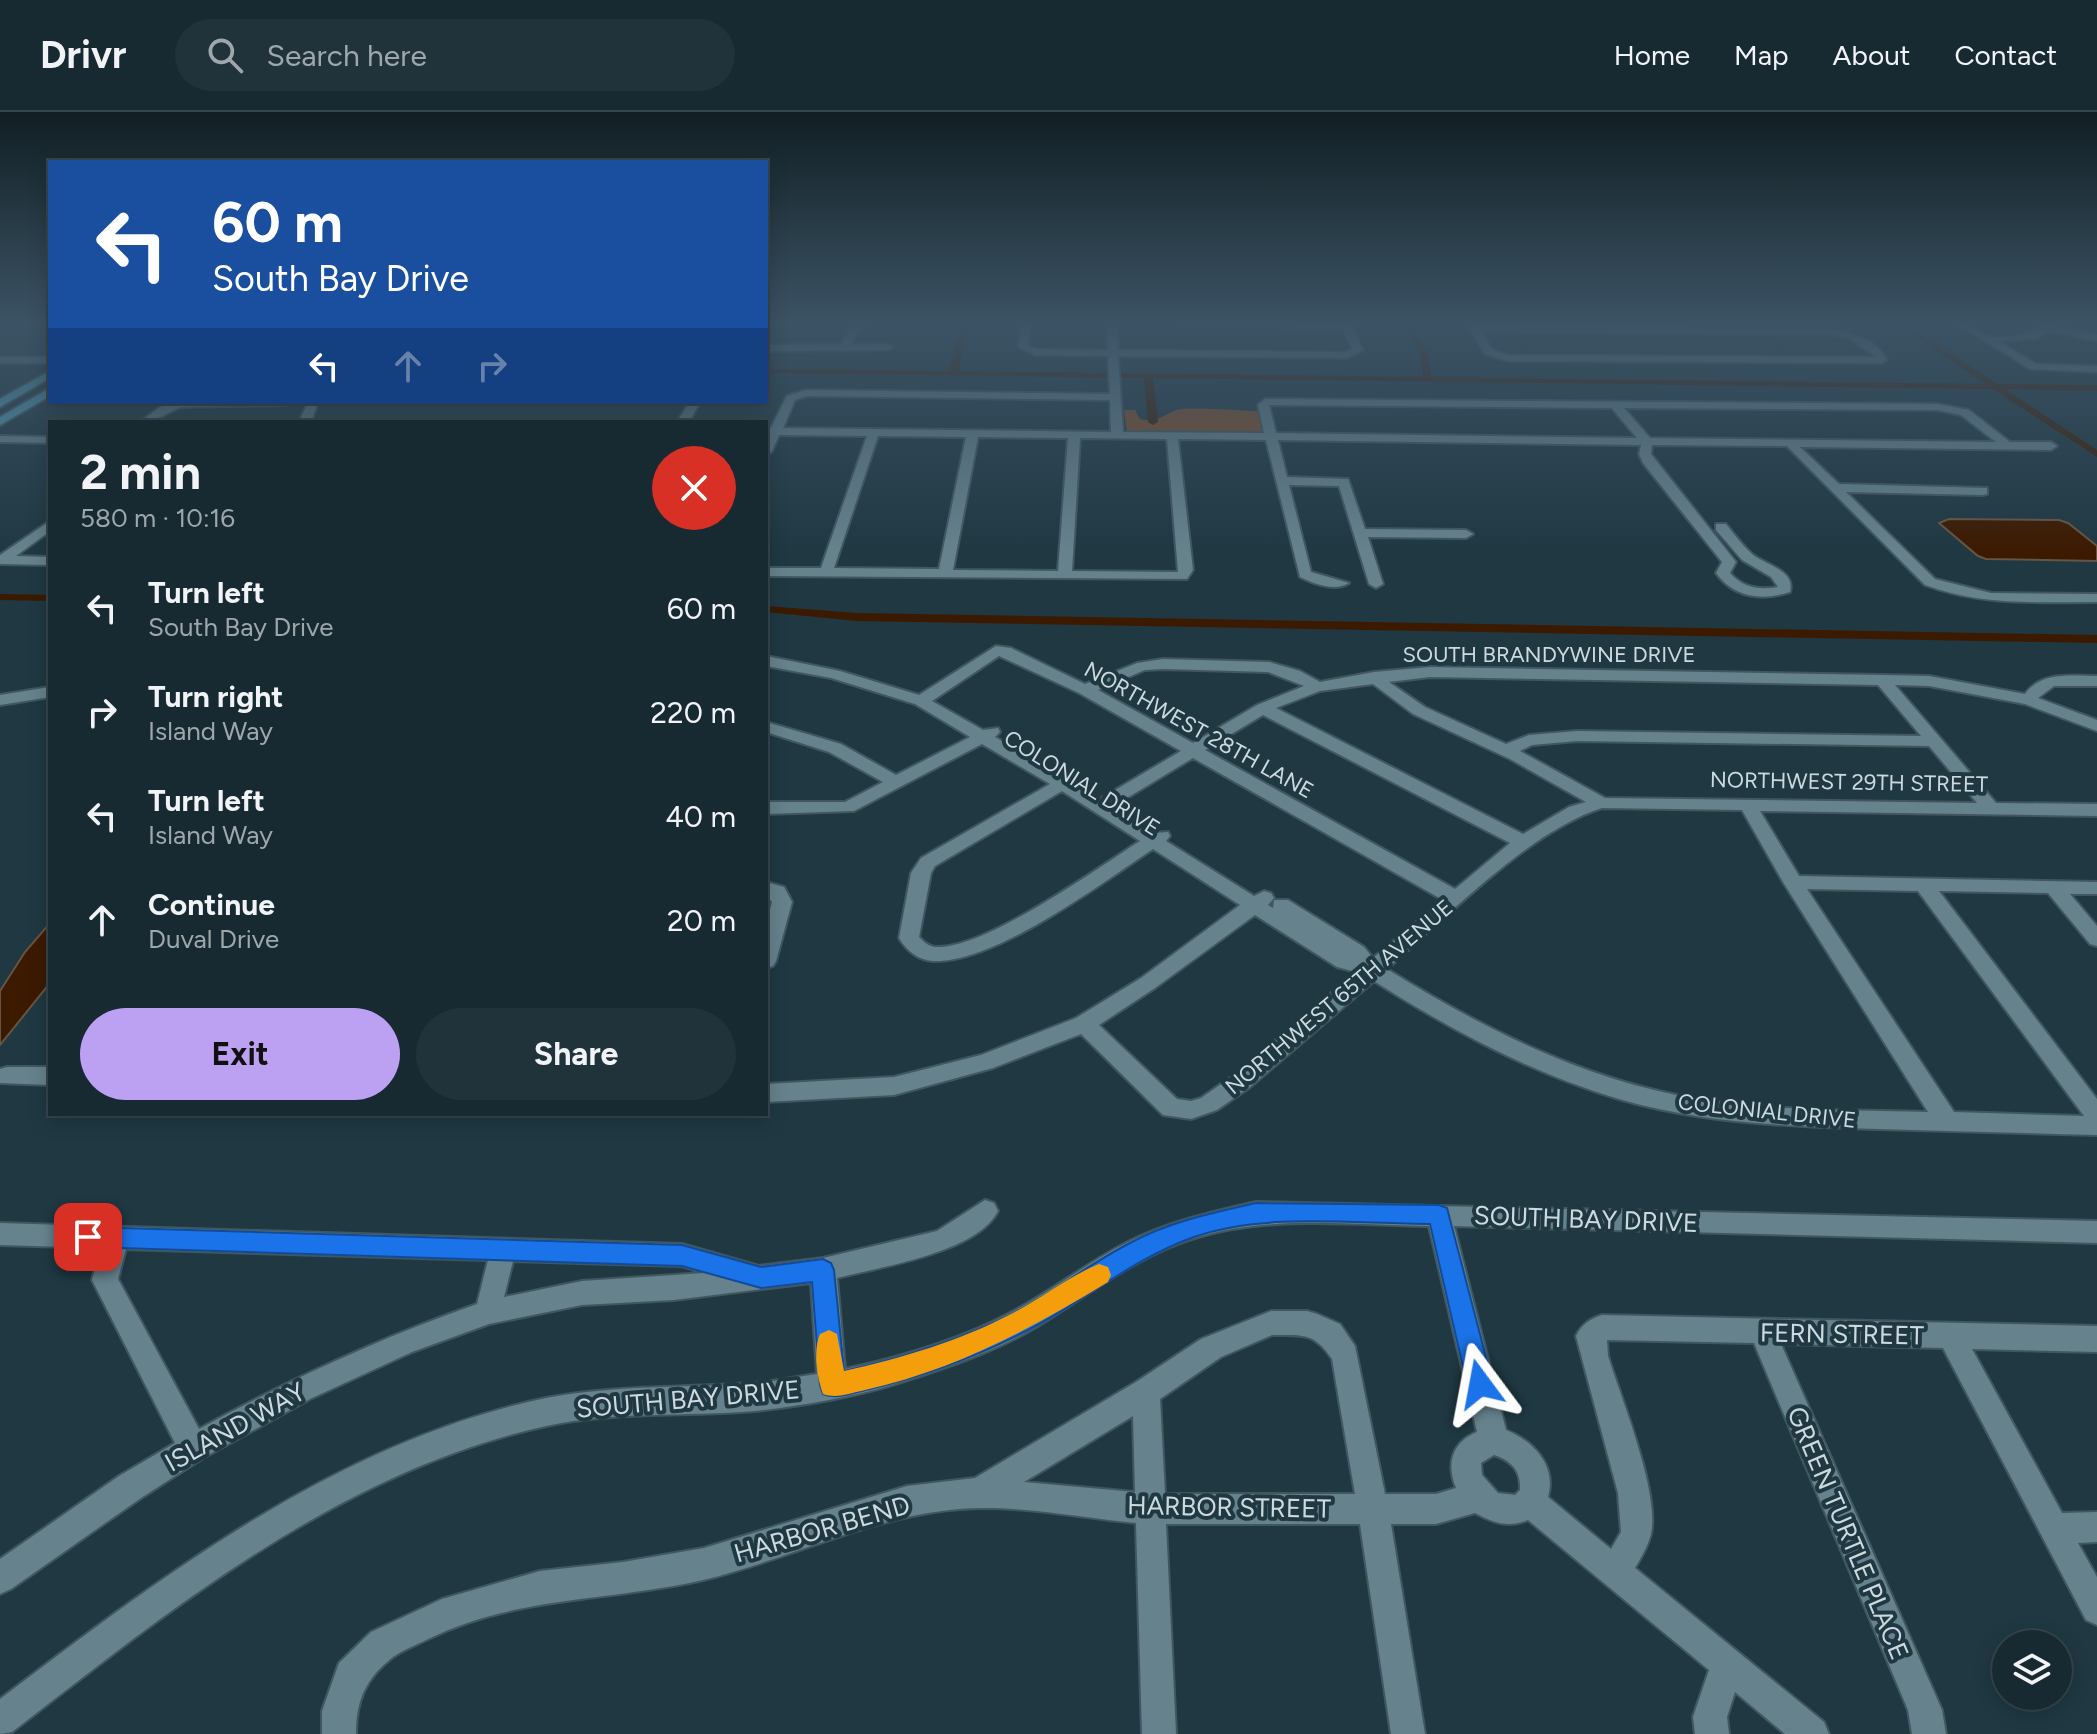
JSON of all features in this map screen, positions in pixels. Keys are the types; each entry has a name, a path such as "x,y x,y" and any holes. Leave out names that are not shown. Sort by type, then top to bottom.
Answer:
{"main road":[{"path":"0,422 36,400"}],"street":[{"path":"771,431 790,400"},
{"path":"1116,400 1117,435"},
{"path":"1342,583 1310,578 1305,574 1265,402 1954,408 1965,412 2007,445"},
{"path":"1614,403 1647,442 1647,460 1729,562 1723,573 1728,582 1745,590 1783,591 1786,586 1784,581 1747,557 1721,527"},
{"path":"149,420 172,406 229,404"},
{"path":"771,431 2051,446"},
{"path":"826,573 874,432"},
{"path":"945,574 973,433"},
{"path":"1065,575 1074,435"},
{"path":"768,572 1182,576 1186,570 1172,436"},
{"path":"0,442 48,442"},
{"path":"1796,444 1831,485 1839,488 1983,491"},
{"path":"1284,481 1344,482 1376,584"},
{"path":"1839,488 1930,582 1950,591 1971,596 2097,598"},
{"path":"1,560 48,526"},
{"path":"1360,533 1466,534"},
{"path":"1,560 48,561"},
{"name":"NORTHWEST 28TH LANE","path":"926,697 996,651 1006,651 1085,690 1457,899"},
{"name":"COLONIAL DRIVE","path":"768,653 840,666 926,697 1068,780 1261,900 1344,962 1371,969 1433,1008 1520,1054 1622,1091 1704,1109 1776,1116 2097,1126"},
{"name":"COLONIAL DRIVE","path":"768,661 926,697"},
{"path":"1085,690 1142,666 1163,664 1269,667 1294,674 1317,687"},
{"name":"SOUTH BRANDYWINE DRIVE","path":"1105,803 1263,708 1317,687 1374,677 1477,672 1941,683 2029,700 2097,726"},
{"path":"1374,677 1395,698 1421,713 1506,751 1601,803"},
{"path":"1882,680 1991,808"},
{"path":"2029,700 2035,688 2044,683 2097,681"},
{"path":"0,690 48,682"},
{"path":"0,700 48,692"},
{"path":"1263,708 1523,842"},
{"path":"768,728 835,748 896,782"},
{"path":"768,808 848,807 990,733"},
{"path":"1506,751 1529,740 1577,736 1934,741"},
{"path":"1068,780 928,862 921,873 909,938 918,950 934,954 952,953 998,935 1057,902 1158,837"},
{"name":"NORTHWEST 65TH AVENUE","path":"1084,1024 1171,1108 1191,1110 1209,1104 1242,1081 1523,842 1575,811 1601,803"},
{"name":"NORTHWEST 29TH STREET","path":"1601,803 2097,810"},
{"path":"1748,805 1793,882 1948,1123"},
{"path":"1793,882 2097,888"},
{"path":"1923,884 2097,1116"},
{"path":"2053,887 2097,939"},
{"path":"768,954 782,902 772,890"},
{"path":"768,1093 894,1086 985,1062 1084,1024 1148,983 1261,900"},
{"path":"7,1076 48,1076"},
{"name":"ISLAND WAY","path":"0,1578 130,1487 193,1448 313,1383 405,1342 489,1312 582,1293 674,1288 823,1270 944,1240 985,1211"},
{"name":"SOUTH BAY DRIVE","path":"0,1720 145,1609 250,1537 350,1484 446,1441 547,1412 651,1400 754,1397 888,1373 961,1349 1022,1321 1137,1250 1193,1227 1256,1213 2097,1232"},
{"path":"1439,1215 1494,1441"},
{"path":"0,1234 682,1255 761,1277"},
{"path":"118,1238 109,1257 105,1280 193,1448"},
{"path":"489,1312 493,1283 504,1250"},
{"path":"823,1270 832,1385"},
{"name":"HARBOR BEND","path":"339,1734 339,1711 351,1675 383,1644 453,1610 540,1587 623,1578 704,1564 907,1501 979,1493 1146,1392 1211,1348 1271,1323 1307,1323 1330,1333 1345,1355 1373,1508"},
{"name":"FERN STREET","path":"1616,1571 1636,1532 1636,1501 1590,1336 1602,1327 2097,1339"},
{"name":"GREEN TURTLE PLACE","path":"1763,1333 1925,1710 1929,1734"},
{"path":"1951,1336 2097,1609"},
{"path":"1146,1392 1153,1509 1159,1734"},
{"path":"1494,1441 1508,1445 1530,1464 1536,1491 1530,1502 1520,1509 1507,1511 1492,1506 1479,1497 1465,1471 1471,1449 1481,1442 1494,1441"},
{"name":"HARBOR STREET","path":"979,1493 1153,1509 1436,1509 1479,1497"},
{"path":"1530,1502 1812,1734"},
{"path":"1373,1508 1408,1734"},
{"path":"2053,1528 2097,1527"},
{"path":"1712,1734 1710,1717 1727,1666"}],"shaded area":[{"path":"1182,409 1260,411 1264,432 1127,432 1124,410 1135,410 1140,419 1151,420"},
{"path":"1949,519 2059,520 2068,523 2097,546 2097,561 1986,559 1978,556 1939,523"},
{"path":"48,925 48,985 0,1045 0,991 25,952"}],"waterway":[{"path":"1151,400 1153,422"},
{"path":"2015,400 2097,454"},
{"path":"0,597 48,598"},
{"path":"768,609 857,617 2097,639"}],"slow traffic":[{"path":"829,1342 832,1385 888,1373 961,1349 1022,1321 1099,1275"}],"route":[{"path":"88,1237 682,1255 761,1277 823,1270 832,1385 888,1373 961,1349 1022,1321 1137,1250 1193,1227 1256,1213 1439,1215 1480,1384"}]}
